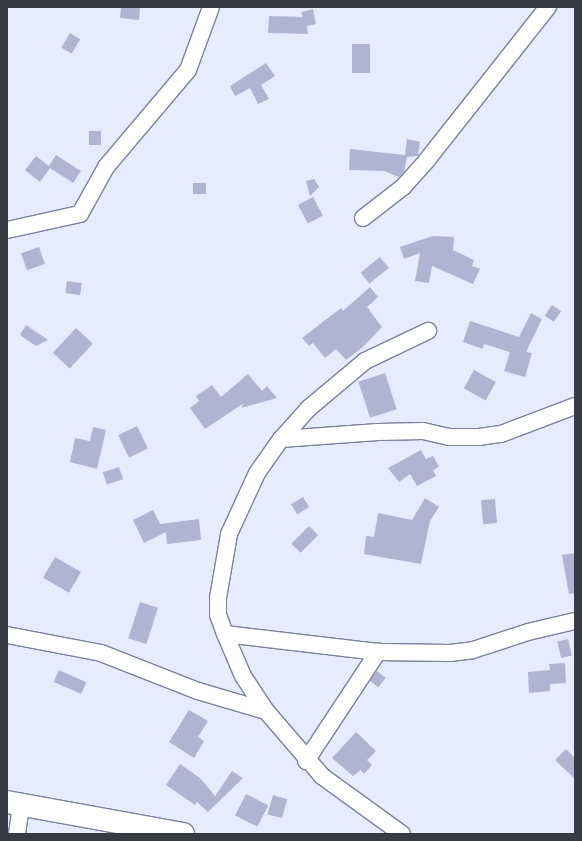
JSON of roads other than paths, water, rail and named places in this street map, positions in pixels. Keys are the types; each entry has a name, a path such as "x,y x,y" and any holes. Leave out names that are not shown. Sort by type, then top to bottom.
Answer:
{"street":[{"path":"7,230 80,214 106,167 188,70 210,7"},
{"path":"363,218 402,187 427,160 548,7"},
{"path":"402,834 348,797 306,761 266,711 243,676 225,634 218,615 218,598 228,534 257,473 281,440 309,408 365,360 428,331"},
{"path":"281,440 401,431 423,431 464,438 479,437 501,434 575,406"},
{"path":"225,634 378,652 473,650 528,632 575,621"},
{"path":"7,635 101,653 198,691 266,711"},
{"path":"306,761 378,652"},
{"path":"17,834 14,803 183,834"}]}
